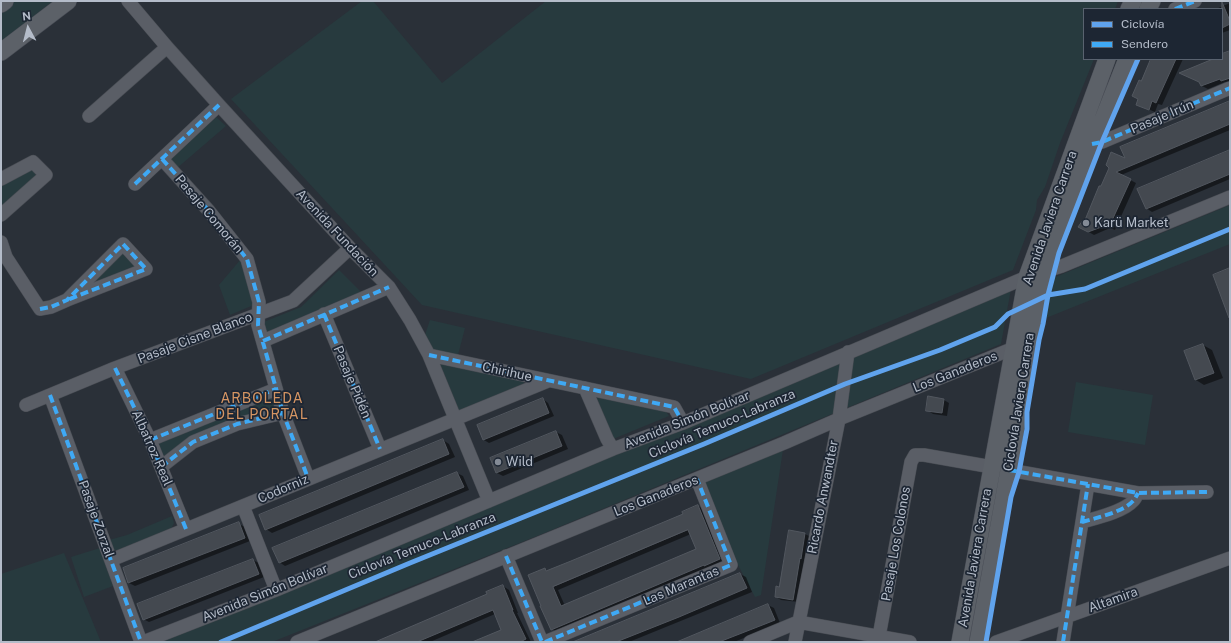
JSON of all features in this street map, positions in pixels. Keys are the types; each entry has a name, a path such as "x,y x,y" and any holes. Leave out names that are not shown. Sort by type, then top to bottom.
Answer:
{"main road":[{"path":"1,4 5,1"},
{"path":"1,52 68,1"},
{"name":"Avenida Javiera Carrera","path":"960,642 1026,277 1108,60"},
{"name":"Avenida Javiera Carrera","path":"978,642 1009,470 1038,288 1043,271 1092,144 1127,60"},
{"path":"1014,348 1021,354 1026,369"}],"street":[{"name":"Avenida Fundación","path":"128,1 219,105 350,248 388,287 410,320 428,355 489,501"},
{"path":"1178,8 1195,1"},
{"path":"89,116 167,47"},
{"name":"Pasaje Irún","path":"1092,144 1102,142 1230,88"},
{"path":"135,184 219,105"},
{"name":"Pasaje Comorán","path":"162,159 209,211 247,259 259,302 258,325 283,413 308,478"},
{"path":"1,179 33,162 46,175 1,215"},
{"name":"Avenida Simón Bolívar","path":"142,642 276,590 613,450 683,423 1026,277 1062,266 1230,197"},
{"path":"1,242 6,257 40,309 51,307 146,269 123,244 67,300"},
{"name":"Pasaje Cisne Blanco","path":"26,405 115,368 258,313 294,301 350,248"},
{"path":"263,341 388,287"},
{"name":"Pasaje Pidén","path":"324,314 380,449"},
{"name":"Los Ganaderos","path":"297,642 1014,348"},
{"name":"Ricardo Anwandter","path":"795,642 839,419 848,352"},
{"name":"Chirihue","path":"428,355 674,407 683,423"},
{"name":"Albatroz Real","path":"115,368 150,440 186,529"},
{"name":"Codorniz","path":"111,560 308,478 548,381"},
{"path":"585,388 613,450"},
{"path":"150,440 276,389"},
{"name":"Pasaje Zorzal","path":"50,395 142,642"},
{"path":"161,467 193,442 237,424 283,413"},
{"name":"Pasaje Los Colonos","path":"879,639 911,462 915,455 924,455 992,467"},
{"path":"1009,470 1138,493 1207,492"},
{"name":"Las Marantas","path":"543,642 731,565 697,479"},
{"path":"1063,642 1088,484"},
{"path":"1082,522 1126,507 1133,501 1138,493"},
{"path":"243,506 276,590"},
{"path":"506,556 543,642"},
{"name":"Altamira","path":"996,642 1230,558"},
{"path":"750,642 798,622 879,639 910,642"}],"green space":[{"path":"11,1 53,1 1,42 1,9"},
{"path":"362,1 373,1 442,83 546,1 1118,1 1115,8 1083,8 1083,60 1094,60 1060,143 1045,187 1037,200 1036,210 1013,270 751,379 422,305 231,99"},
{"path":"216,117 226,126 176,169 169,160"},
{"path":"31,169 35,171 36,176 1,209 1,186"},
{"path":"1230,205 1230,244 1046,318 1053,278"},
{"path":"122,252 135,266 134,268 82,289"},
{"path":"241,259 256,304 230,315 219,285"},
{"path":"339,270 363,294 267,333 261,323 301,307"},
{"path":"1011,289 1001,344 542,534 272,642 157,642"},
{"path":"430,320 465,328 458,355 435,353 424,338"},
{"path":"440,364 523,381 525,385 459,411"},
{"path":"1076,382 1153,395 1145,445 1068,432"},
{"path":"594,394 665,410 669,416 613,439"},
{"path":"274,396 277,412 163,459 158,441"},
{"path":"784,443 761,595 755,597 737,563 731,565 697,479"},
{"path":"172,516 174,523 171,529 118,550 113,550 109,540 127,535"},
{"path":"100,548 113,586 84,597 71,557"},
{"path":"64,553 101,642 1,642 1,574"}],"building":[{"path":"1222,2 1230,21 1230,24 1223,28 1223,8"},
{"path":"1230,51 1230,78 1221,81 1220,79 1201,86 1199,82 1179,73 1211,60 1223,60 1223,54"},
{"path":"1151,60 1176,60 1156,103 1152,101 1149,110 1136,105 1138,99 1132,96 1139,80 1141,81"},
{"path":"1230,101 1230,124 1116,172 1131,179 1109,227 1104,226 1088,232 1078,227 1083,220 1085,220 1099,186 1101,186 1109,168 1106,165 1111,152 1125,158 1120,147"},
{"path":"1230,150 1230,174 1146,209 1137,189"},
{"path":"1230,268 1230,318 1229,318 1213,275"},
{"path":"1203,344 1214,373 1195,380 1184,351"},
{"path":"928,396 944,399 942,413 926,411"},
{"path":"543,398 549,413 483,440 477,425"},
{"path":"556,431 562,446 496,473 490,458"},
{"path":"443,439 449,454 265,530 259,515"},
{"path":"457,472 464,487 279,563 272,548"},
{"path":"698,505 720,559 551,630 528,575 545,568 546,571 571,561 683,514 682,512","holes":["688,530 696,549 561,606 553,587"]},
{"path":"239,522 245,538 128,583 123,568"},
{"path":"789,530 805,533 793,600 775,597 776,586 779,587"},
{"path":"253,559 259,574 143,620 137,604"},
{"path":"740,573 747,588 679,617 616,642 573,642"},
{"path":"503,585 512,610 526,639 520,642 472,642 501,630 493,610 417,642 375,642 487,594 486,592"},
{"path":"768,604 775,620 719,642 677,642"}],"marked path":[{"path":"1178,8 1195,1"},
{"path":"1092,144 1102,142 1230,88"},
{"path":"135,184 219,105"},
{"path":"162,159 209,211 247,259 259,302 258,325 283,413 308,478"},
{"path":"40,309 51,307 67,300 123,244 146,269 67,300"},
{"path":"263,341 389,287"},
{"path":"324,314 380,449"},
{"path":"429,355 674,407 683,423"},
{"path":"115,368 150,440 186,529"},
{"path":"150,440 276,389"},
{"path":"50,395 141,642"},
{"path":"161,467 193,442 237,424 283,413"},
{"path":"1009,470 1138,493 1207,492"},
{"path":"545,642 731,565 697,479"},
{"path":"1063,642 1088,484"},
{"path":"1082,522 1109,514 1129,505 1138,493"},
{"path":"506,556 542,642"}],"cycle path":[{"name":"Ciclovía Javiera Carrera","path":"986,642 1011,497 1019,472 1027,429 1027,412 1048,295 1059,253 1102,142 1138,60"},
{"name":"Ciclovía Temuco-Labranza","path":"221,642 410,563 704,444 845,384 940,350 995,327 1008,314 1048,295 1085,289 1230,229"}],"place":[{"name":"Karü Market","path":"1086,223"},
{"name":"Wild","path":"498,462"}],"district":[{"name":"ARBOLEDA DEL PORTAL","path":"262,408"}]}
